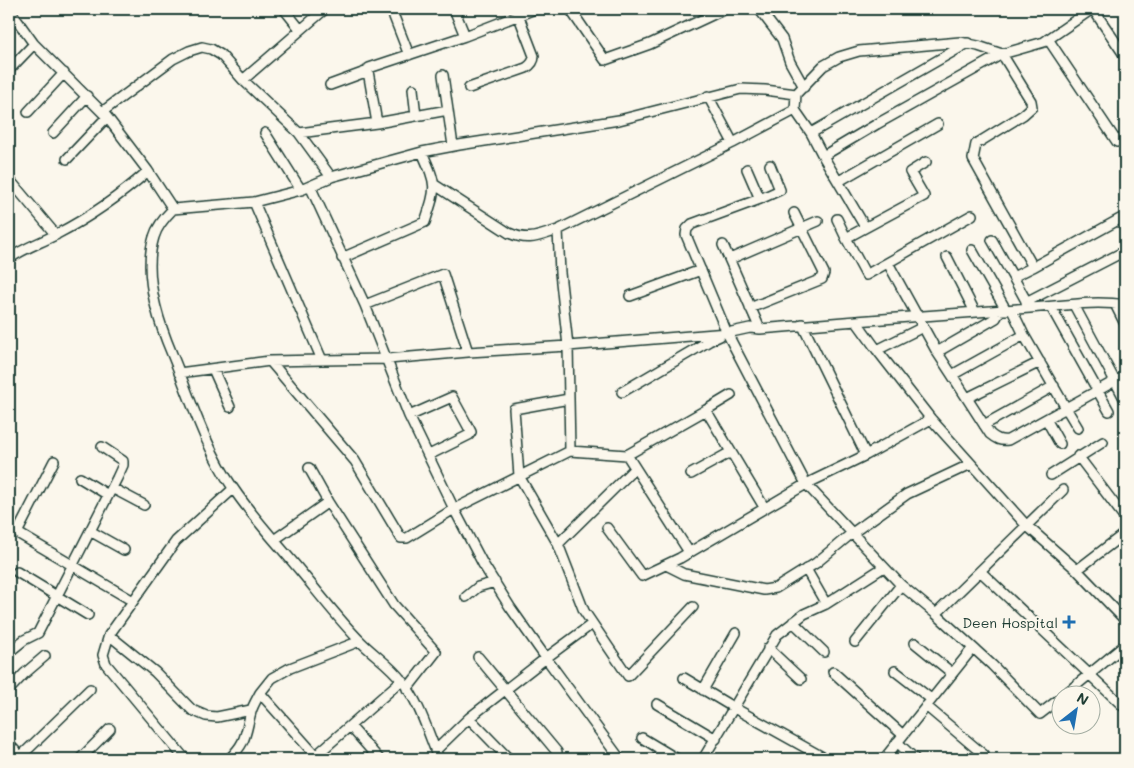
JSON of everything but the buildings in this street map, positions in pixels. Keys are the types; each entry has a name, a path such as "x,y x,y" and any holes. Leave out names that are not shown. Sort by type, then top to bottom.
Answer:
{"street":[{"path":"284,9 300,30"},
{"path":"243,80 325,9"},
{"path":"391,9 409,55"},
{"path":"454,9 465,36"},
{"path":"330,85 368,71 369,68 465,36 517,12 535,9"},
{"path":"570,9 605,60 650,44 725,9"},
{"path":"759,9 782,39 790,62 804,87"},
{"path":"823,156 1002,54 1044,42 1092,9 1125,56"},
{"path":"469,88 531,65 534,56 517,12"},
{"path":"10,15 34,44 104,114 148,171 173,209"},
{"path":"1048,39 1117,142 1125,136"},
{"path":"866,227 823,156 811,132 795,110 796,94 823,66 839,56 858,51 960,42 968,43 1002,54 1031,101 1032,107 1023,115 976,144 973,159 1033,267"},
{"path":"811,132 968,43"},
{"path":"9,70 34,44"},
{"path":"67,159 104,114 173,59 202,47 211,49 221,55 243,80 299,133 331,177"},
{"path":"368,71 377,123"},
{"path":"28,112 64,73"},
{"path":"443,75 447,92 453,146"},
{"path":"413,89 416,116"},
{"path":"592,624 469,718 437,755 419,710 402,680 360,641 274,540 233,489 207,444 164,338 150,273 154,236 161,222 173,209 254,202 301,190 331,177 422,152 619,120 741,89 796,94"},
{"path":"53,132 87,96"},
{"path":"708,96 733,143"},
{"path":"299,133 377,123 448,110"},
{"path":"435,185 509,233 522,239 530,238 558,230 795,110"},
{"path":"839,180 938,124"},
{"path":"265,133 301,190"},
{"path":"342,258 425,222 434,197 435,185 422,152"},
{"path":"846,238 924,196 910,172 926,162"},
{"path":"770,165 780,190 689,226 687,229 686,235 727,333 806,484 901,585 992,665 1040,714 1052,704"},
{"path":"746,170 760,199"},
{"path":"9,258 56,235 129,188 148,171"},
{"path":"9,179 56,235"},
{"path":"310,186 365,305 409,416 454,509 510,607 620,759"},
{"path":"254,202 322,360"},
{"path":"750,308 822,279 824,273 794,213"},
{"path":"837,219 866,275 972,215"},
{"path":"1013,277 1120,220"},
{"path":"730,259 818,221"},
{"path":"558,230 560,273 568,346 570,451"},
{"path":"992,240 1028,305"},
{"path":"723,245 760,329"},
{"path":"972,250 1078,428"},
{"path":"179,373 270,361 388,359 727,333 750,328 760,329 802,324 1006,310 1028,305 1125,251"},
{"path":"947,258 975,312"},
{"path":"888,263 937,352 990,434 1002,441 1008,440 1125,377"},
{"path":"630,296 701,270"},
{"path":"365,305 443,274 468,352"},
{"path":"1115,304 1125,324"},
{"path":"1028,305 1050,307 1125,305"},
{"path":"1074,305 1125,400"},
{"path":"1050,307 1109,411"},
{"path":"937,352 996,318 1006,310"},
{"path":"856,321 930,420 1026,526 1077,570 1125,620"},
{"path":"802,324 866,455"},
{"path":"877,350 923,327"},
{"path":"622,392 709,341 727,333"},
{"path":"952,375 1024,335"},
{"path":"270,361 355,461 401,538 406,538 454,509 570,451 627,455 731,396"},
{"path":"967,398 1040,362"},
{"path":"212,368 230,407"},
{"path":"984,425 1054,386"},
{"path":"409,416 449,398 454,398 471,432 469,435 429,455"},
{"path":"569,399 514,409 519,476 558,544 584,611 628,676 693,607"},
{"path":"706,410 764,507"},
{"path":"1046,419 1060,444"},
{"path":"607,528 642,576 666,565 806,484 866,455 930,420"},
{"path":"1051,475 1078,456 1103,442"},
{"path":"9,652 24,640 38,633 123,465 122,461 102,447"},
{"path":"690,474 730,452"},
{"path":"627,455 689,552"},
{"path":"1078,456 1125,518"},
{"path":"17,533 54,461"},
{"path":"666,565 684,574 764,590 776,588 806,569 907,494 971,464"},
{"path":"309,468 328,502 394,605 436,652 407,689"},
{"path":"558,544 635,468"},
{"path":"80,478 144,505"},
{"path":"185,759 106,664 103,655 109,635 176,541 233,489"},
{"path":"936,614 1062,490"},
{"path":"274,540 328,502"},
{"path":"9,528 133,601"},
{"path":"90,531 124,550"},
{"path":"1077,570 1125,533"},
{"path":"704,759 776,635 804,614 826,604 884,566"},
{"path":"806,569 826,604"},
{"path":"17,572 88,615"},
{"path":"980,572 1125,708"},
{"path":"466,597 478,587 495,582"},
{"path":"855,642 901,585"},
{"path":"793,622 824,652"},
{"path":"703,690 736,633"},
{"path":"109,635 155,672 192,710 206,716 217,717 251,710"},
{"path":"229,759 237,752 247,734 251,710 260,693 272,678 290,668 360,641"},
{"path":"915,644 952,674"},
{"path":"1074,686 1125,645"},
{"path":"768,648 801,679"},
{"path":"884,759 972,649"},
{"path":"9,690 24,674 46,656"},
{"path":"478,657 557,752"},
{"path":"832,672 903,735"},
{"path":"895,672 984,755"},
{"path":"684,678 826,759"},
{"path":"260,693 314,758 402,680"},
{"path":"9,744 21,758 90,689"},
{"path":"657,704 716,739"},
{"path":"469,718 509,759"},
{"path":"350,726 379,759"},
{"path":"80,759 110,729"},
{"path":"642,738 676,759"},
{"path":"897,742 915,759"},
{"path":"656,759 662,750"}],"place":[{"name":"Deen Hospital","path":"1069,622"}]}
